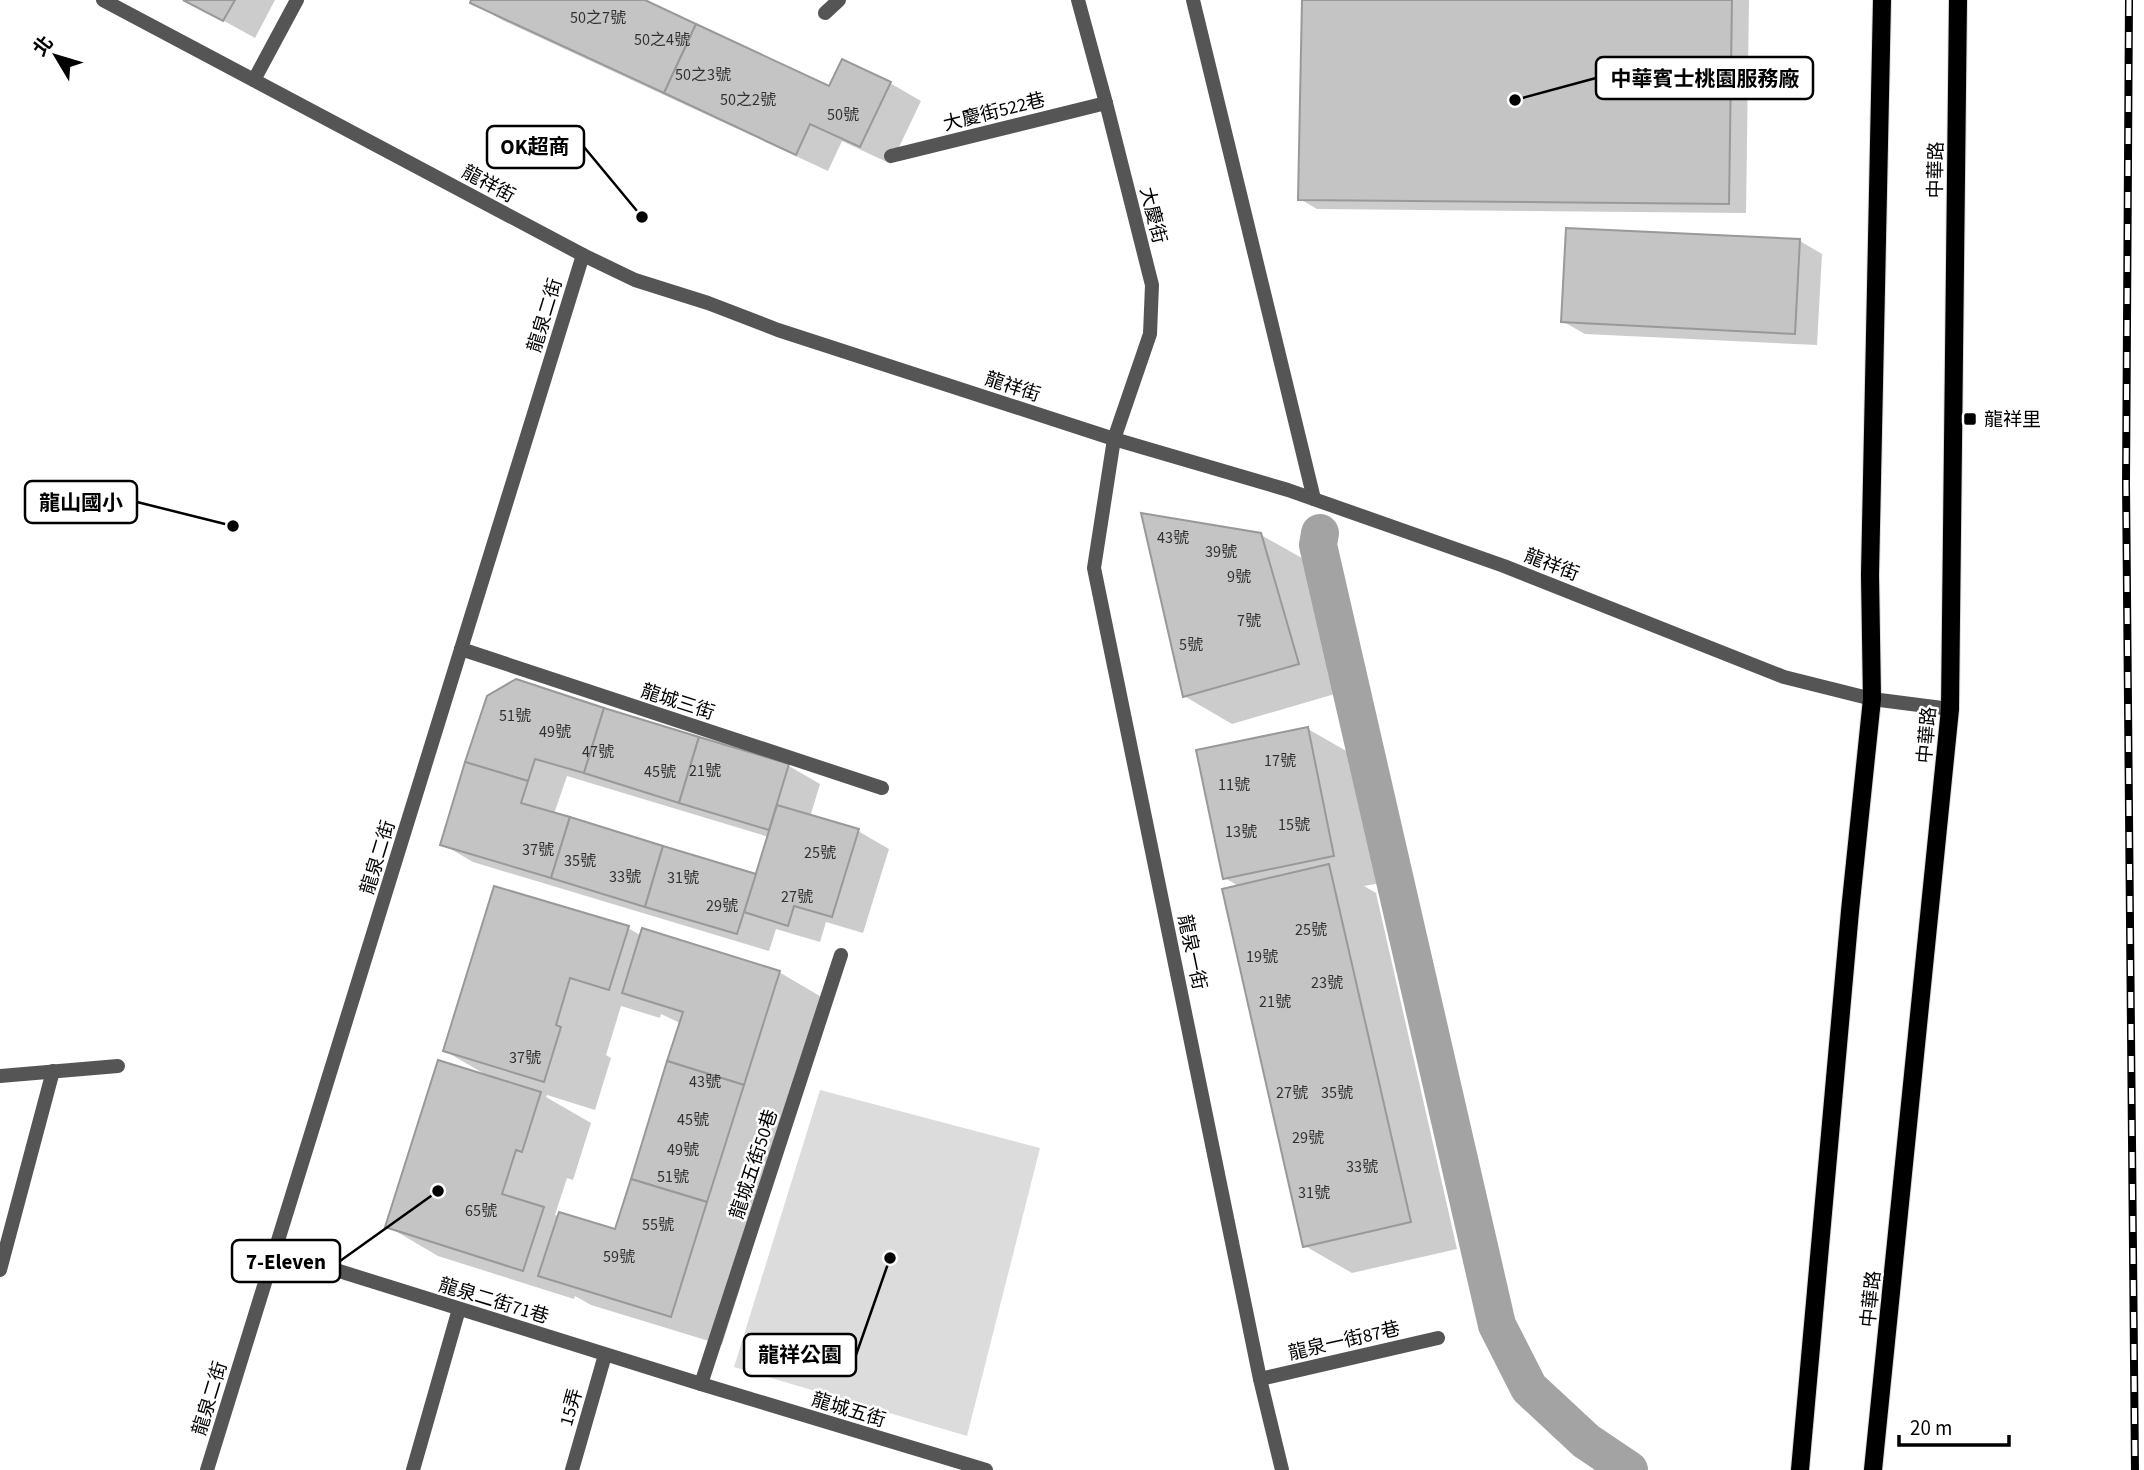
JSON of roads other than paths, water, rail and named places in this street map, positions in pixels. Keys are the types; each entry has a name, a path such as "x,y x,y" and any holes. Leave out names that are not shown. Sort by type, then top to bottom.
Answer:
{"main road":[{"path":"1800,1470 1850,911 1872,699 1870,575 1882,0"},
{"name":"中華路","path":"1873,1470 1950,709 1958,0"}],"street":[{"name":"龍祥街","path":"103,0 635,280 1114,439 1288,490 1504,566 1784,677 1872,699 1950,709"},
{"path":"254,80 297,0"},
{"path":"825,13 839,0"},
{"name":"大慶街","path":"1078,0 1107,103 1152,285 1150,334 1114,439"},
{"path":"1193,0 1314,499"},
{"name":"大慶街522巷","path":"891,156 1107,103"},
{"name":"龍泉二街","path":"206,1470 583,255"},
{"name":"龍泉一街","path":"1114,439 1094,568 1260,1379 1282,1470"},
{"name":"龍城三街","path":"461,649 882,788"},
{"name":"龍城五街50巷","path":"701,1384 841,955"},
{"path":"0,1076 118,1066"},
{"path":"0,1270 53,1071"},
{"name":"龍泉二街71巷","path":"275,1251 701,1384"},
{"path":"413,1470 459,1309"},
{"name":"龍泉一街87巷","path":"1260,1379 1437,1338"},
{"name":"15弄","path":"572,1470 606,1355"},
{"name":"龍城五街","path":"701,1384 986,1470"}],"waterway":[{"path":"1320,533 1318,545 1497,1325 1529,1388 1586,1441 1629,1470"}],"railway":[{"path":"2129,0 2126,484 2135,1470"}],"place":[{"name":"中華賓士桃園服務廠","path":"1515,100"},
{"name":"OK超商","path":"642,217"},
{"name":"龍祥里","path":"1970,419"},
{"name":"龍山國小","path":"233,526"},
{"name":"7-Eleven","path":"438,1191"},
{"name":"龍祥公園","path":"890,1258"}]}
